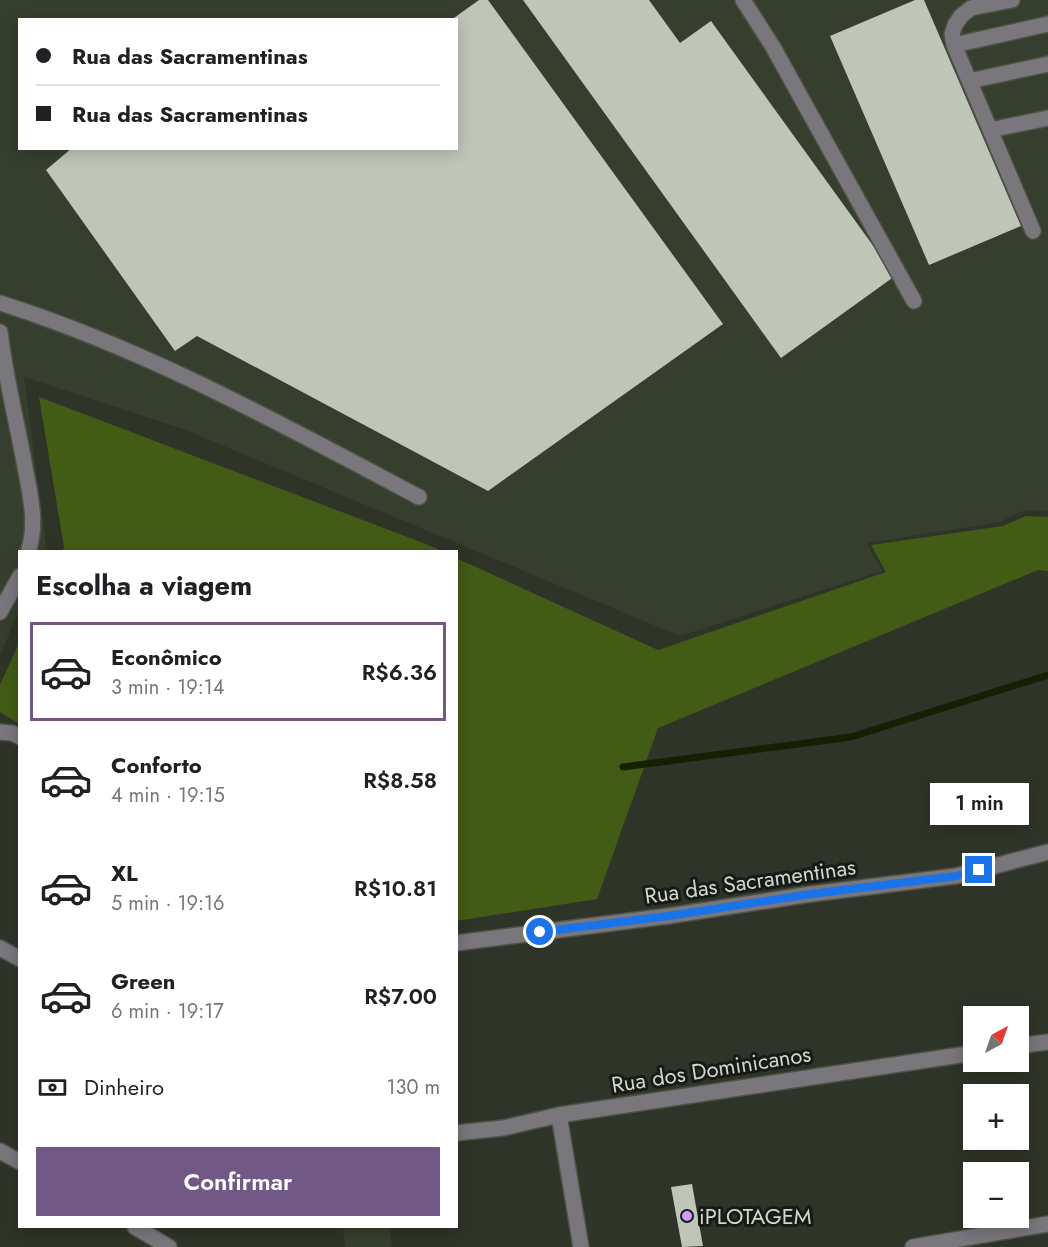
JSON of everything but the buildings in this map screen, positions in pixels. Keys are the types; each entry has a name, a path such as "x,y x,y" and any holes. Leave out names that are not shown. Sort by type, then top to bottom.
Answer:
{"street":[{"path":"743,0 773,47 914,302"},
{"path":"1012,0 970,8 961,15 952,34 954,45 1033,231"},
{"path":"954,45 1048,24"},
{"path":"969,81 1048,64"},
{"path":"990,130 1048,117"},
{"path":"0,303 81,332 149,360 231,398 419,497"},
{"path":"0,332 5,369 33,509 32,542 29,550"},
{"path":"0,612 18,580"},
{"path":"0,732 18,736"},
{"name":"Rua das Sacramentinas","path":"458,944 956,876 1048,852"},
{"path":"0,948 18,958"},
{"path":"1029,1045 1048,1042"},
{"name":"Rua dos Dominicanos","path":"458,1133 503,1128 559,1115 963,1055"},
{"path":"559,1115 581,1247"},
{"path":"0,1151 18,1161"},
{"path":"913,1247 1048,1224"},
{"path":"137,1228 170,1247"}],"shaded area":[{"path":"0,0 1048,0 1048,511 1025,510 1000,522 867,543 882,571 680,636 183,429 24,377 46,546 45,550 18,550 18,612 0,656"},
{"path":"343,1228 389,1228 392,1247 345,1247"}],"green space":[{"path":"39,397 440,550 63,550"},
{"path":"1026,516 1048,517 1048,571 1038,570 658,728 597,899 458,921 458,559 658,650 886,572 871,545 1003,526"},
{"path":"18,645 18,723 0,712 0,685"}],"waterway":[{"path":"623,767 851,737 1048,675"}],"place":[{"name":"iPLOTAGEM","path":"687,1216"}],"route":[{"path":"540,932 956,876 979,870"}]}
